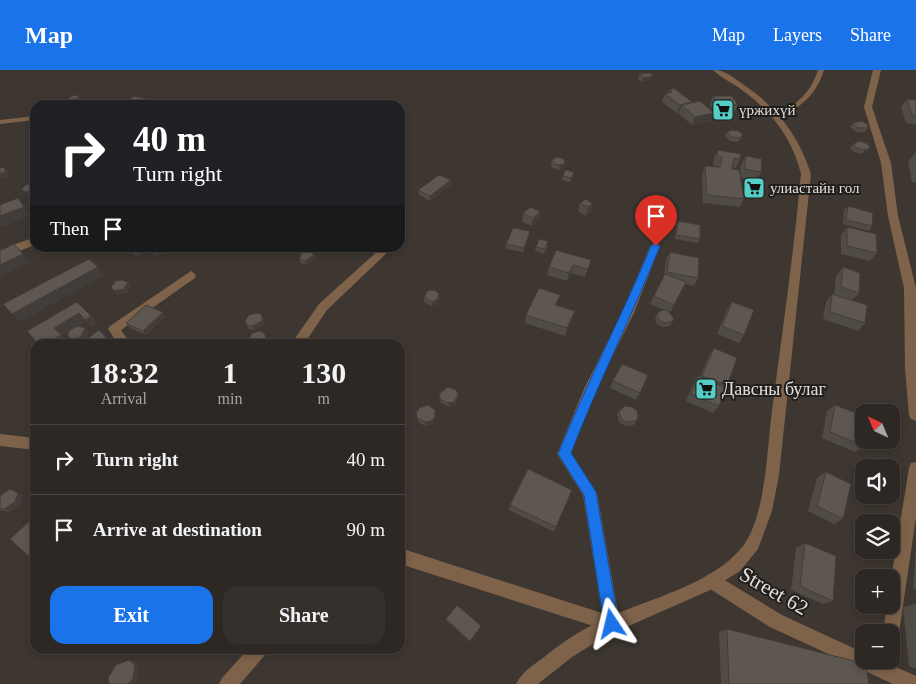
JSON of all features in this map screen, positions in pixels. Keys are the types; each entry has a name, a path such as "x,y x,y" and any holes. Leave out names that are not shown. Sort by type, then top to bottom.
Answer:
{"street":[{"path":"712,581 734,567 746,554 755,539 763,515 772,464 806,174 798,146 779,117 752,93 717,70"},
{"path":"877,70 868,107 886,163 893,216 910,288 916,415"},
{"path":"0,122 30,119"},
{"path":"0,254 30,243"},
{"path":"405,558 612,624 590,492 564,454 590,389 628,313 656,246"},
{"path":"301,339 323,307 383,252"},
{"path":"121,339 114,329 191,275"},
{"path":"0,439 30,443"},
{"path":"892,624 916,468"},
{"name":"Street 62","path":"525,684 549,662 582,640 612,624 712,581 776,621 855,652"},
{"path":"228,684 255,654"},
{"name":"Street 62","path":"893,669 913,684"}],"lane":[{"path":"779,117 810,94 817,86 821,70"}],"building":[{"path":"650,73 653,76 643,78 640,74"},
{"path":"674,88 692,102 680,105 665,94 672,92 669,90"},
{"path":"74,95 79,96 77,99 66,100"},
{"path":"134,96 152,100 129,100"},
{"path":"713,96 732,96 738,105 718,105"},
{"path":"907,99 916,100 916,116 912,115"},
{"path":"700,101 714,113 695,117 682,105"},
{"path":"862,121 868,125 868,128 858,128 853,123"},
{"path":"732,130 739,131 743,135 739,138 732,137 727,132"},
{"path":"860,141 868,144 870,148 865,150 857,148 853,144"},
{"path":"718,150 741,154 740,159 734,158 732,169 739,170 744,199 707,195 705,166 720,167 722,157 717,156"},
{"path":"746,156 762,159 761,172 744,169"},
{"path":"558,157 564,159 565,163 560,165 554,164 552,160"},
{"path":"0,168 6,169 0,174"},
{"path":"565,170 574,172 571,178 563,176"},
{"path":"439,175 451,180 430,196 418,190"},
{"path":"27,184 30,184 30,191 24,192 22,189"},
{"path":"18,198 24,207 0,216 0,205"},
{"path":"586,199 593,204 588,207 580,203"},
{"path":"848,206 873,213 872,226 846,220"},
{"path":"531,207 540,212 533,218 523,213"},
{"path":"678,221 700,225 700,239 676,235"},
{"path":"847,227 876,234 877,253 847,246"},
{"path":"513,228 530,231 524,248 506,244"},
{"path":"539,239 548,241 545,249 536,247"},
{"path":"14,244 23,254 0,265 0,251"},
{"path":"556,250 591,260 588,269 573,265 569,273 549,267"},
{"path":"302,252 311,252 314,255 305,261 299,259"},
{"path":"670,252 699,258 698,278 667,272"},
{"path":"89,259 98,267 12,314 3,304"},
{"path":"843,267 860,273 859,293 841,287"},
{"path":"665,274 686,282 674,305 654,296"},
{"path":"116,281 128,282 124,289 114,291 111,287"},
{"path":"539,288 560,295 555,305 575,311 567,328 526,315"},
{"path":"434,290 439,294 437,300 432,302 424,298 427,291"},
{"path":"832,294 867,305 865,323 830,312"},
{"path":"77,302 91,316 85,320 79,313 54,328 61,335 54,339 34,339 27,331"},
{"path":"732,302 754,310 744,335 722,326"},
{"path":"146,305 163,312 143,331 126,323"},
{"path":"662,310 668,311 674,319 672,322 664,323 659,320 657,314"},
{"path":"258,313 262,315 262,321 252,326 247,325 245,321 249,315"},
{"path":"78,326 85,328 81,337 72,339 67,336 70,330"},
{"path":"99,330 107,339 87,339"},
{"path":"260,331 265,334 266,338 249,339 252,333"},
{"path":"714,348 737,358 727,386 702,376"},
{"path":"622,364 648,375 640,393 613,381"},
{"path":"698,376 726,388 719,406 691,394"},
{"path":"448,387 456,390 458,395 454,402 448,403 441,400 439,394"},
{"path":"428,405 435,410 435,416 431,421 425,422 417,418 416,413 419,408"},
{"path":"835,405 855,413 855,442 830,432"},
{"path":"625,406 632,407 637,411 638,417 636,421 627,422 621,419 619,411"},
{"path":"528,469 572,490 556,527 510,505"},
{"path":"826,472 851,484 843,519 817,506"},
{"path":"10,489 18,493 15,502 4,509 0,508 0,496"},
{"path":"30,521 30,557 10,539"},
{"path":"805,543 836,556 833,601 800,586"},
{"path":"457,605 481,626 470,641 446,619"},
{"path":"727,629 855,661 855,669 867,669 869,684 729,684"},
{"path":"129,660 135,665 133,679 128,684 109,684 108,678 116,665"}],"place":[{"name":"үржихүй","path":"723,110"},
{"name":"улиастайн гол","path":"754,188"},
{"name":"Давсны булаг","path":"706,389"}],"route":[{"path":"612,624 594,528 590,492 564,454 590,389 628,313 656,246"}]}
